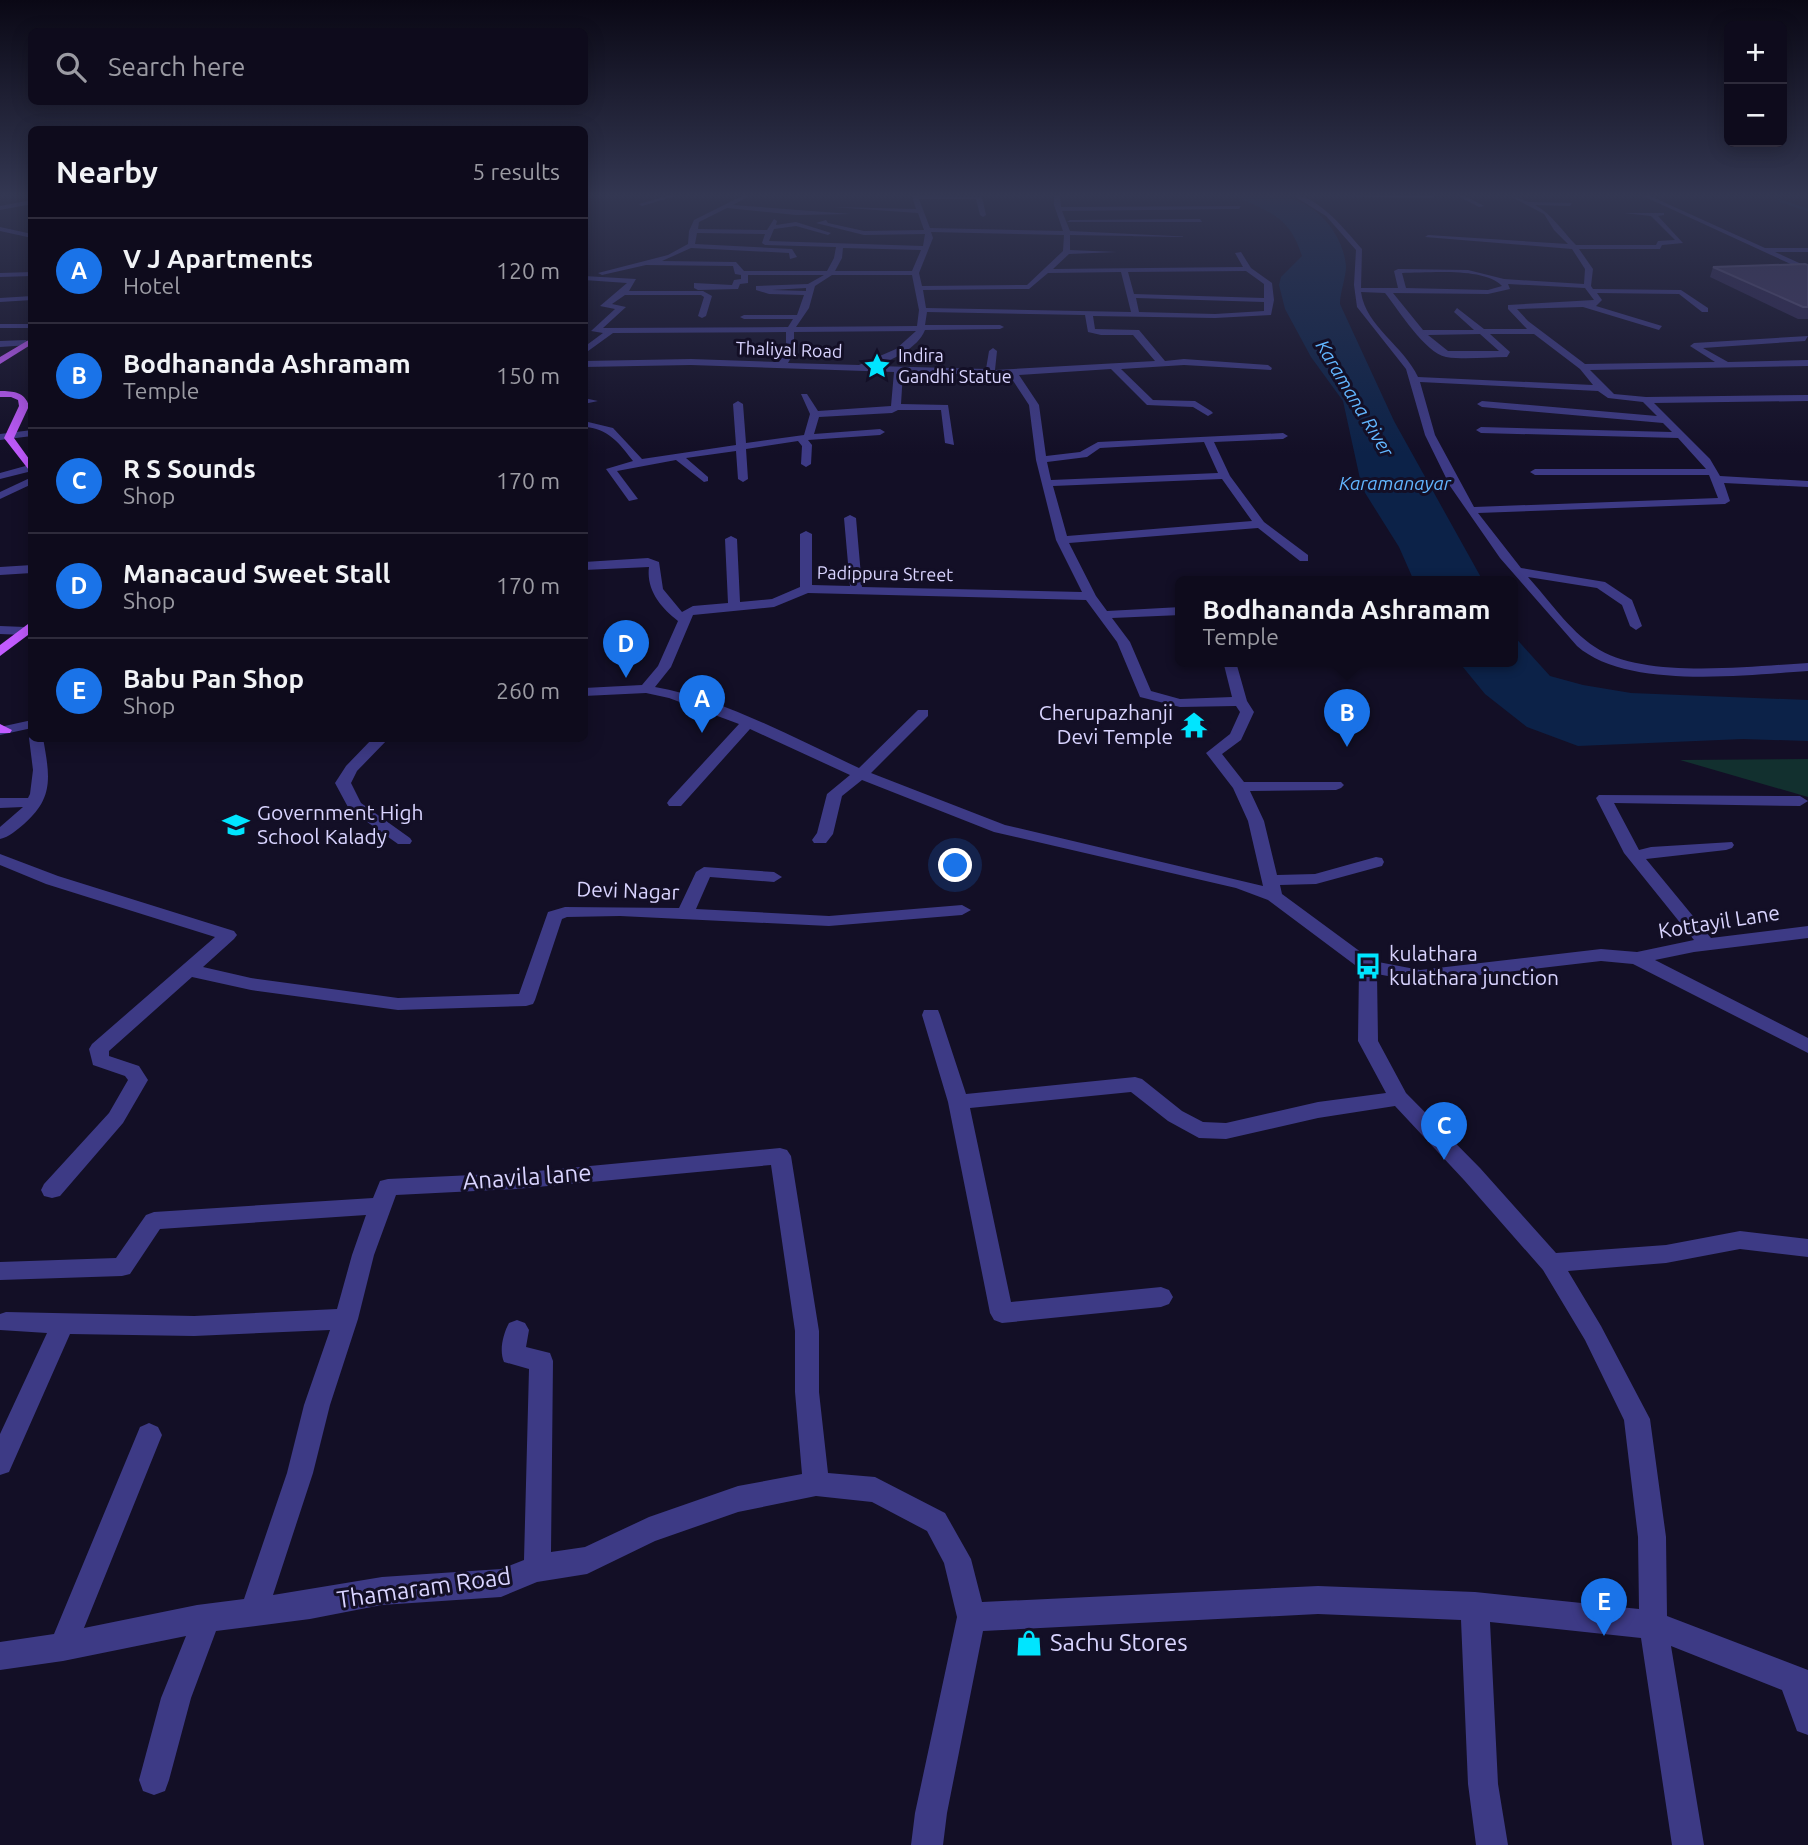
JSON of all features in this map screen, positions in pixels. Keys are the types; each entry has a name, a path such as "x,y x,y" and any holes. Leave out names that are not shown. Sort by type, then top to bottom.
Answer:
{"main road":[{"path":"0,361 28,343"},
{"path":"0,394 13,394 22,400 24,406 5,436 28,469"},
{"path":"0,652 28,628"}],"street":[{"path":"595,331 622,307 604,306 623,293 632,282"},
{"path":"623,293 735,287 737,282"},
{"path":"810,289 759,288 769,292 810,289 819,282"},
{"path":"916,282 923,310 921,328"},
{"path":"1020,321 1029,287 1035,282"},
{"path":"1127,282 1136,314"},
{"path":"923,310 1262,315 1269,311 1268,284 1265,282"},
{"path":"1358,282 1364,315 1398,349 1411,370 1429,433 1452,482 1517,571 1581,643 1598,655 1657,670 1808,667"},
{"path":"1400,282 1404,291"},
{"path":"1358,290 1499,291 1507,287 1503,282"},
{"path":"1514,282 1590,289 1681,292 1704,310"},
{"path":"1586,305 1598,300 1590,289 1590,282"},
{"path":"697,287 708,296 702,316"},
{"path":"917,288 1029,287"},
{"path":"782,365 790,352 790,330 805,308 810,289"},
{"path":"1388,291 1436,349 1446,354 1507,354 1457,310"},
{"path":"1131,296 1269,300"},
{"path":"0,300 28,298"},
{"path":"1612,396 1600,388 1583,367 1536,331 1511,307 1586,305 1659,328"},
{"path":"751,307 805,308"},
{"path":"1089,313 1091,330 1101,333 1136,332 1162,363"},
{"path":"744,317 800,317"},
{"path":"0,326 28,326"},
{"path":"588,330 1000,327"},
{"name":"Thaliyal Road","path":"588,364 691,362 860,368 898,354 920,334 921,328"},
{"path":"1422,333 1536,331"},
{"path":"588,349 610,332"},
{"path":"1726,364 1694,346 1805,338"},
{"path":"0,344 28,342"},
{"path":"990,373 993,351"},
{"path":"860,368 1013,373 1184,362 1268,368"},
{"path":"1583,367 1808,363"},
{"path":"1115,368 1150,403 1195,404 1208,413"},
{"path":"896,407 895,386 899,370"},
{"path":"1013,373 1034,405 1041,460 1062,540 1090,596 1123,642 1145,694 1160,702 1240,701"},
{"path":"1413,379 1600,388"},
{"path":"803,396 816,414"},
{"path":"1614,416 1595,397 1612,396 1646,401 1808,398"},
{"path":"1471,510 1725,501 1715,476 1681,435 1646,401"},
{"path":"738,404 743,480"},
{"path":"1482,404 1666,420"},
{"path":"816,414 884,411 896,407 944,407 950,443"},
{"path":"806,464 807,445 804,438 816,414"},
{"path":"588,424 616,432 639,463"},
{"path":"1481,430 1681,435"},
{"path":"633,499 611,469 742,446 880,432"},
{"path":"5,436 28,433"},
{"path":"1041,460 1083,455 1098,446 1283,436"},
{"path":"1208,439 1225,477 1260,524 1304,558"},
{"path":"677,456 704,480"},
{"path":"1535,472 1715,476 1808,484"},
{"path":"0,476 28,473"},
{"path":"0,496 28,475"},
{"path":"1048,483 1225,477"},
{"path":"850,518 856,590"},
{"path":"1062,540 1260,524"},
{"path":"806,534 806,589"},
{"path":"731,539 734,604"},
{"path":"588,566 648,562 655,565 653,573 668,609 684,620 664,667 646,689"},
{"path":"0,571 28,569"},
{"path":"1517,571 1601,585 1628,603 1636,626"},
{"name":"Padippura Street","path":"684,620 693,610 734,604 774,603 806,589 1090,596"},
{"path":"1103,615 1175,611"},
{"path":"0,630 28,628"},
{"path":"1232,667 1240,701 1247,712 1241,732 1228,746 1213,753 1241,787 1256,821 1272,888 1368,966 1420,976 1601,955 1637,958 1808,1046"},
{"path":"588,692 646,689 672,694 748,723 861,774 1000,829 1241,884 1272,888 1376,862"},
{"path":"820,840 825,834 835,794 861,774 923,713"},
{"path":"675,803 748,723"},
{"path":"2,730 28,725"},
{"path":"0,834 37,802 41,785 36,742"},
{"path":"378,742 351,769 343,783 355,806 404,841"},
{"path":"1241,787 1336,785"},
{"path":"1706,944 1635,857 1604,798 1800,801"},
{"path":"0,803 37,802"},
{"path":"1635,857 1651,852 1726,845"},
{"path":"0,859 52,880 228,935 99,1049 100,1060 132,1071 138,1080 116,1118 52,1189"},
{"path":"684,916 704,872 774,877"},
{"name":"Devi Nagar","path":"188,970 251,984 398,1004 526,1000 554,916 565,912 620,911 829,921 962,910"},
{"name":"Kottayil Lane","path":"1637,958 1706,944 1808,932"},
{"path":"1368,966 1368,1041 1399,1098 1472,1174 1551,1263 1592,1333 1637,1419 1652,1537 1653,1625 1688,1845"},
{"path":"931,1015 958,1102 1002,1312 1161,1297"},
{"path":"958,1102 1135,1084 1175,1116 1199,1130 1226,1131 1318,1110 1399,1098"},
{"name":"Anavila lane","path":"379,1206 388,1187 516,1181 780,1156 807,1331 807,1392 816,1484"},
{"path":"0,1271 122,1267 154,1221 379,1206 346,1319 317,1405 300,1473 254,1611"},
{"path":"1551,1263 1666,1254 1740,1240 1808,1248"},
{"path":"6,1322 194,1326 346,1319"},
{"path":"0,1463 63,1323"},
{"path":"517,1330 513,1354 541,1361 537,1568"},
{"path":"63,1647 149,1434"},
{"name":"Thamaram Road","path":"0,1656 63,1647 207,1618 310,1605 382,1591 501,1583 537,1568 587,1560 649,1530 738,1499 816,1484 875,1490 936,1522 957,1559 971,1617"},
{"path":"927,1845 931,1813 971,1617 1318,1600 1475,1606 1653,1625 1800,1682 1808,1720"},
{"path":"1475,1606 1483,1784 1492,1845"},
{"path":"153,1780 176,1698 207,1618"}],"green space":[{"path":"1808,759 1808,797 1680,760"}],"water":[{"name":"Karamanayar","path":"1280,282 1344,282 1340,304 1394,421 1480,576 1412,576 1399,547 1362,488 1343,401 1311,357 1285,309"},
{"path":"1518,641 1550,676 1583,685 1631,693 1808,700 1808,741 1743,739 1578,746 1527,727 1485,694 1463,667 1518,667"}],"building":[{"path":"1747,282 1808,282 1808,307"}],"place":[{"name":"Indira Gandhi Statue","path":"877,366"},
{"name":"Manacaud Sweet Stall","path":"626,678"},
{"name":"Cherupazhanji Devi Temple","path":"1194,725"},
{"name":"V J Apartments","path":"702,733"},
{"name":"Bodhananda Ashramam","path":"1347,747"},
{"name":"Government High School Kalady","path":"236,825"},
{"name":"kulathara kulathara junction","path":"1368,966"},
{"name":"R S Sounds","path":"1444,1160"},
{"name":"Babu Pan Shop","path":"1604,1636"},
{"name":"Sachu Stores","path":"1029,1643"}],"water label":[{"name":"Karamana River","path":"1355,398"}]}
